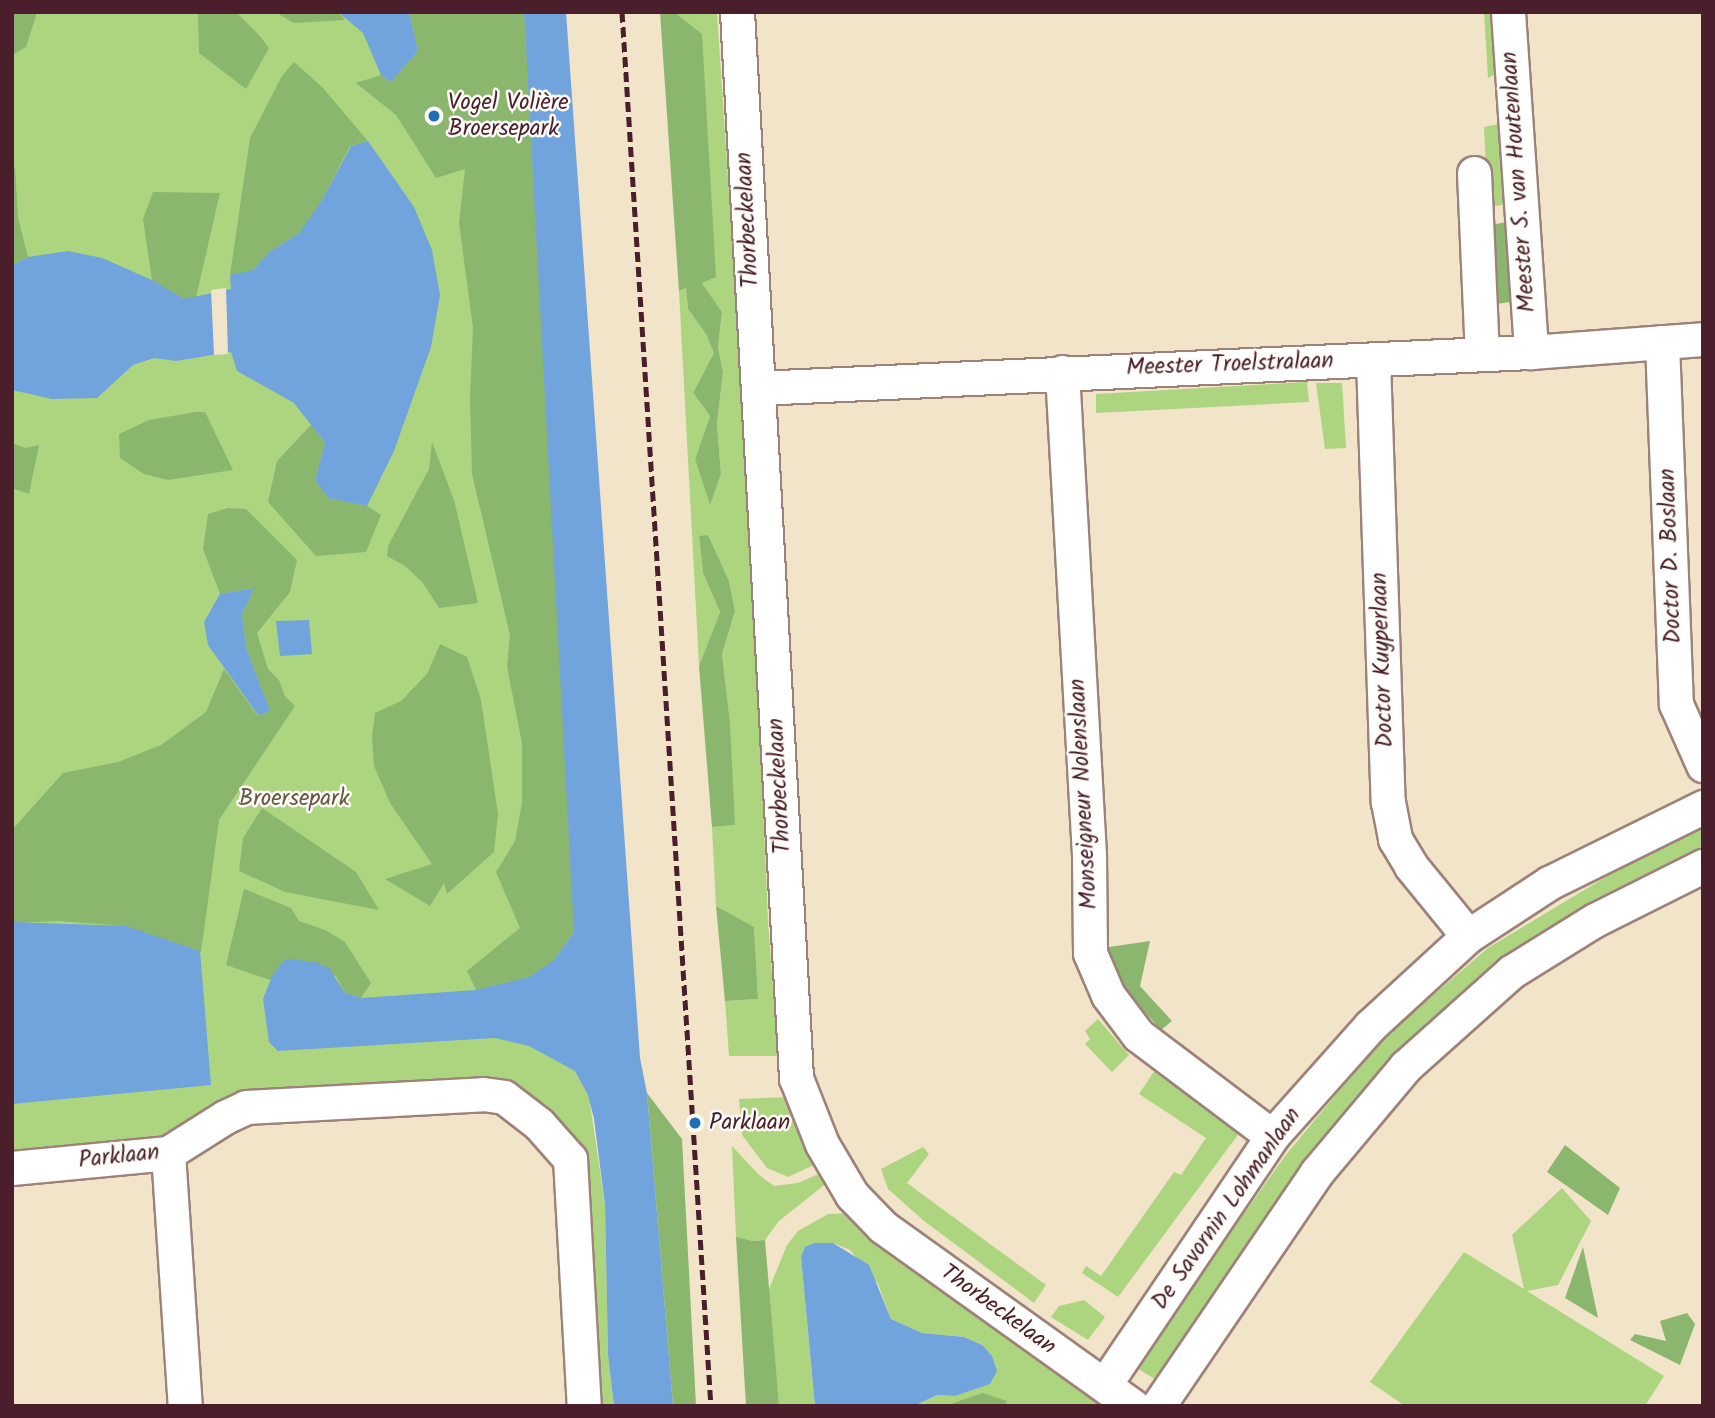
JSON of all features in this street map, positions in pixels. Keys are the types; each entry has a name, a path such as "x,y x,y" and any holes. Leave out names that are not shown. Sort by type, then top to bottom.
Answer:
{"street":[{"name":"Thorbeckelaan","path":"737,12 796,1078 822,1144 852,1195 883,1227 1133,1406"},
{"name":"Meester S. van Houtenlaan","path":"1508,12 1531,352"},
{"name":"Meester S. van Houtenlaan","path":"1474,173 1482,354"},
{"name":"Meester Troelstralaan","path":"758,388 1531,352 1703,339"},
{"name":"Doctor D. Boslaan","path":"1662,342 1676,704 1703,765"},
{"name":"Doctor Kuyperlaan","path":"1373,360 1388,802 1395,839 1411,866 1468,936"},
{"name":"Monseigneur Nolenslaan","path":"1062,372 1089,857 1090,953 1108,995 1138,1035 1272,1136"},
{"name":"De Savornin Lohmanlaan","path":"1105,1384 1272,1136 1370,1026 1468,936 1549,883 1703,807"},
{"path":"1158,1406 1317,1172 1406,1066 1511,972 1595,920 1703,866"},
{"name":"Parklaan","path":"12,1168 168,1153 246,1107 483,1094 504,1097 540,1124 570,1159 584,1406"},
{"path":"168,1153 185,1406"}],"green space":[{"name":"Broersepark","path":"12,12 535,12 590,1103 605,1205 608,1355 614,1406 592,1406 577,1149 512,1086 285,1094 162,1139 12,1156"},
{"path":"12,12 35,12 36,16 26,47 12,55"},
{"path":"198,12 236,12 269,48 246,89 199,53"},
{"path":"275,12 338,12 345,20 294,23"},
{"path":"409,12 524,12 575,923 574,932 553,961 529,977 476,990 467,971 520,928 496,872 515,841 522,803 522,743 507,667 510,635 472,474 470,398 473,328 459,223 465,169 436,178 396,115 356,83 381,75 391,82 418,51"},
{"path":"660,12 674,12 702,34 716,277 702,283 722,312 718,347 723,372 717,424 721,474 710,505 695,459 710,416 693,393 714,353 706,334 688,309 686,288 679,291"},
{"path":"674,12 717,12 751,524 768,921 778,1056 729,1056 725,1001 758,999 754,928 716,906 712,827 734,825 730,722 722,654 735,611 729,581 708,536 699,536 703,573 720,612 699,666 679,291 686,288 688,309 706,334 715,353 693,393 710,416 695,459 710,504 721,474 717,424 723,372 718,347 722,312 701,282"},
{"path":"1484,12 1496,12 1501,71 1488,78"},
{"path":"294,62 322,87 368,141 350,146 322,200 299,233 269,252 253,270 230,275 250,138 282,76"},
{"path":"1504,123 1509,204 1488,207 1484,127"},
{"path":"12,167 15,168 18,218 28,257 12,265"},
{"path":"153,192 220,193 194,306 152,280 143,219"},
{"path":"1510,221 1516,301 1497,304 1492,225"},
{"path":"1307,382 1309,402 1096,413 1096,394"},
{"path":"1316,383 1342,383 1346,448 1325,449"},
{"path":"205,412 233,470 168,480 144,474 120,458 119,434 149,420"},
{"path":"311,425 325,443 315,480 328,498 367,506 381,515 366,552 316,556 268,502 277,461"},
{"path":"432,442 454,500 478,603 439,608 423,583 405,566 387,556 388,546 429,469"},
{"path":"12,443 25,448 39,445 29,494 12,488"},
{"path":"228,508 246,509 297,560 290,592 257,633 268,669 279,680 285,696 295,706 219,820 201,952 124,926 58,921 12,923 12,830 63,773 118,762 161,745 206,712 224,669 257,715 270,711 246,648 242,614 253,588 220,594 203,549 208,514"},
{"path":"708,535 729,581 735,611 722,654 730,722 735,825 712,827 699,666 720,612 703,573 699,536"},
{"path":"440,644 467,657 481,700 498,814 494,852 447,894 444,883 430,906 385,879 432,864 390,803 374,766 372,737 375,713 401,701 427,674"},
{"path":"262,808 356,872 379,910 285,892 239,871 243,838"},
{"path":"1703,825 1703,852 1512,961 1158,1381 1135,1367 1285,1156 1382,1039 1488,948 1639,857"},
{"path":"244,889 291,908 299,921 325,930 345,942 371,983 361,998 345,993 336,976 283,961 270,980 226,965"},
{"path":"716,906 754,927 758,999 725,1001"},
{"path":"1150,941 1140,986 1172,1021 1161,1030 1132,998 1102,948"},
{"path":"1098,1019 1129,1055 1112,1072 1085,1044 1090,1039 1085,1031"},
{"path":"1155,1070 1240,1132 1118,1297 1082,1273 1086,1266 1101,1276 1174,1172 1181,1175 1206,1138 1139,1094"},
{"path":"647,1093 682,1139 696,1406 673,1406"},
{"path":"789,1097 816,1164 788,1177 767,1168 742,1135 739,1099"},
{"path":"1565,1145 1620,1188 1608,1215 1547,1172"},
{"path":"732,1146 758,1174 774,1186 798,1183 823,1172 828,1182 779,1221 765,1240 753,1241 736,1237"},
{"path":"923,1147 929,1154 907,1183 1046,1285 1034,1303 924,1221 888,1189 881,1169"},
{"path":"1562,1188 1591,1221 1558,1285 1527,1291 1664,1376 1645,1406 1405,1406 1370,1382 1464,1252 1524,1289 1512,1235"},
{"path":"852,1213 1107,1406 914,1406 937,1395 955,1396 982,1345 964,1337 922,1333 891,1319 878,1284 850,1250 833,1243 814,1243 801,1257 815,1406 779,1406 767,1294 787,1245 798,1231 828,1214"},
{"path":"736,1237 753,1241 765,1240 779,1406 746,1406"},
{"path":"1583,1247 1598,1318 1565,1298"},
{"path":"1084,1300 1105,1317 1088,1340 1051,1317 1059,1306"},
{"path":"1687,1313 1695,1324 1680,1365 1630,1340 1635,1334 1666,1341 1660,1321"},
{"path":"983,1393 1007,1401 1004,1406 954,1406 953,1403"}],"water":[{"path":"338,12 409,12 418,51 391,82 381,75 363,33"},
{"path":"524,12 566,12 640,1058 647,1093 673,1406 614,1406 608,1355 605,1205 594,1119 588,1095 575,1071 529,1046 495,1038 278,1051 269,1042 263,999 272,976 283,961 289,959 315,962 329,968 345,993 361,998 476,990 529,977 553,961 574,932"},
{"path":"368,141 414,207 432,250 440,295 431,347 394,451 367,506 328,498 315,480 325,443 294,403 237,371 231,352 176,361 154,358 133,365 97,398 52,399 12,390 12,265 28,257 68,251 102,258 152,280 184,299 231,289 230,275 253,270 269,252 299,233 322,200 351,146"},
{"path":"254,588 242,614 246,648 270,711 258,715 208,645 204,622 220,594"},
{"path":"309,620 312,654 280,656 276,621"},
{"path":"12,922 126,926 200,951 211,1085 12,1104"},
{"path":"814,1243 833,1243 869,1265 891,1319 922,1333 964,1337 982,1345 992,1356 997,1371 990,1384 955,1396 937,1395 914,1406 815,1406 801,1257 805,1247"}],"pier":[{"path":"226,288 228,354 214,355 211,290"}],"railway":[{"path":"622,12 711,1406"}],"place":[{"name":"Vogel Volière Broersepark","path":"434,116"},
{"name":"Parklaan","path":"695,1123"}]}
